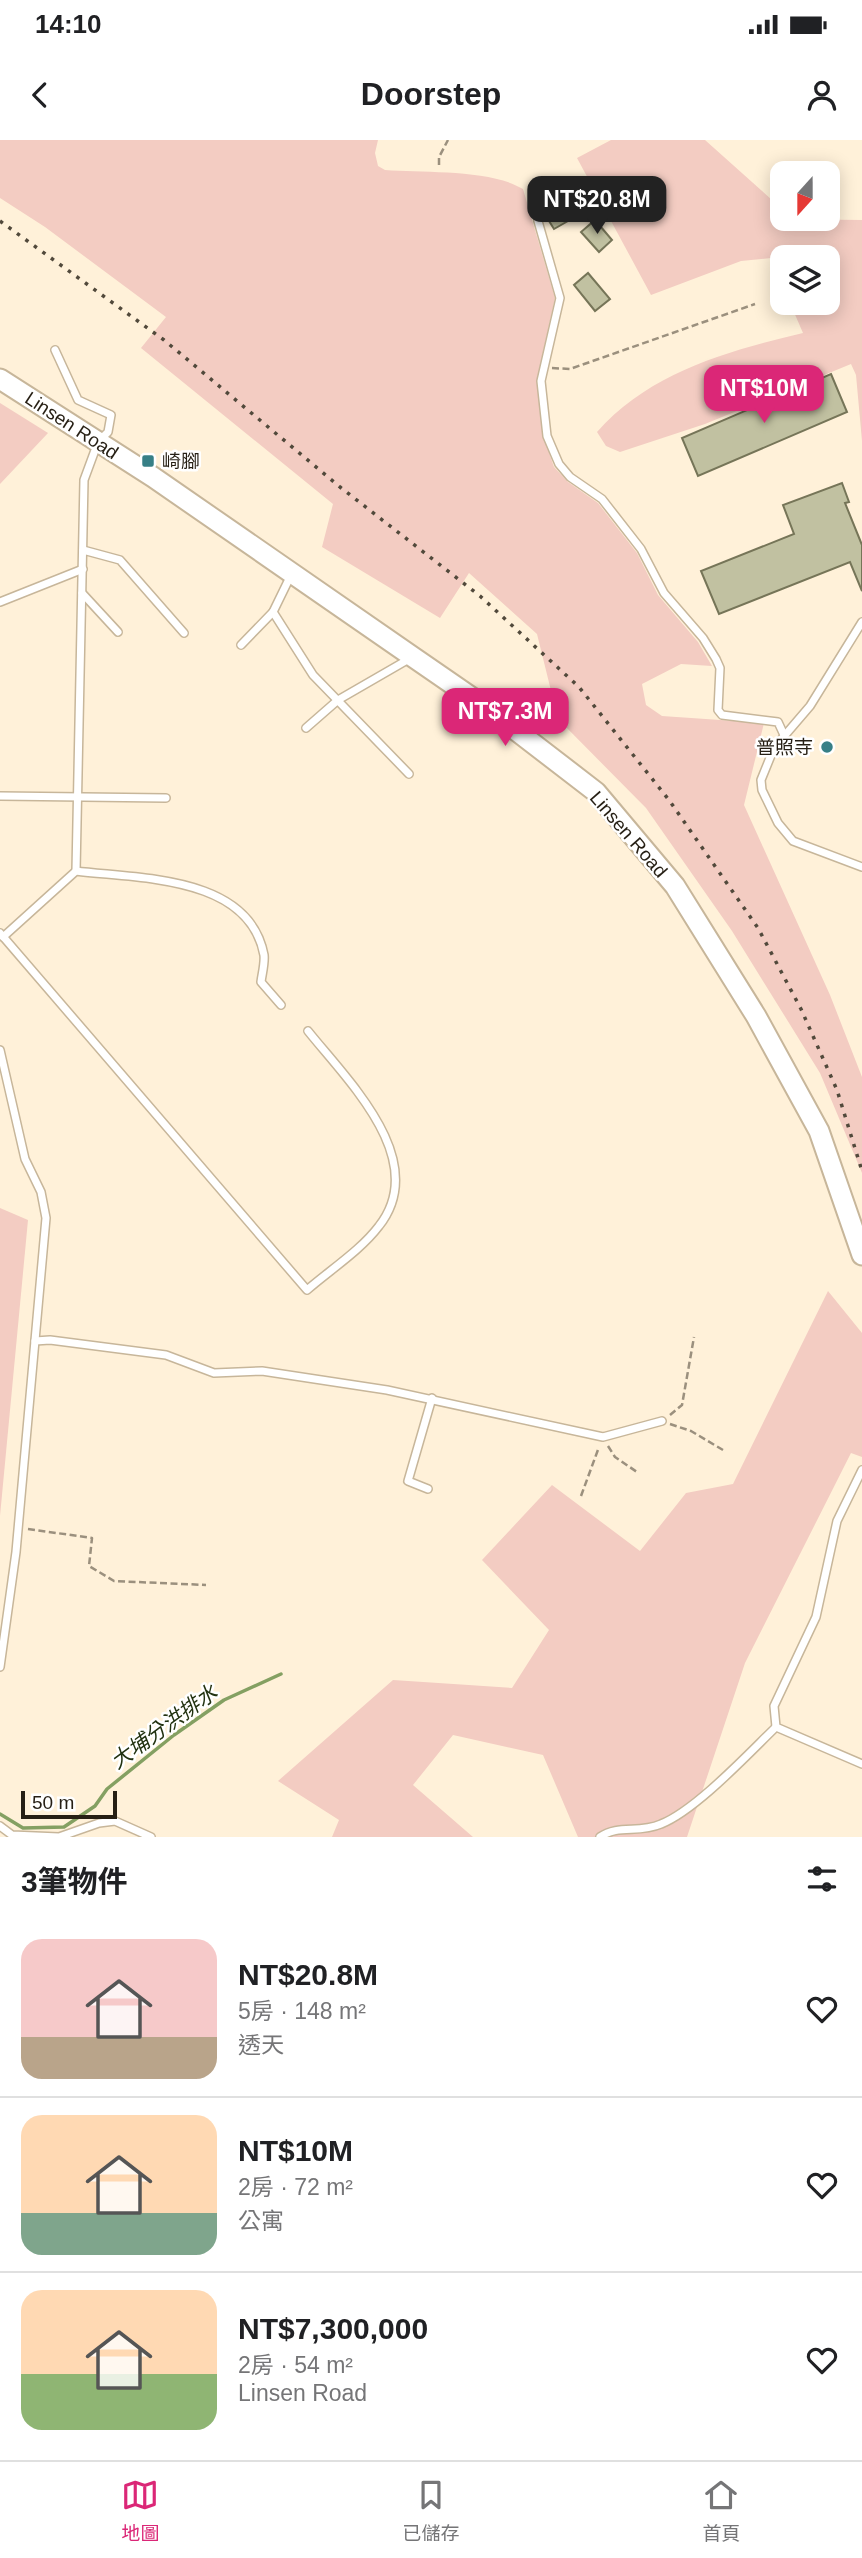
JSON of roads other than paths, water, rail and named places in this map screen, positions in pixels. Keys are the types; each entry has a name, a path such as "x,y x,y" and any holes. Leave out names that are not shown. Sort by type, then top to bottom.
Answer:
{"main road":[{"name":"Linsen Road","path":"0,379 292,573 487,708 596,792 675,886 755,1016 819,1131 862,1255"}],"lane":[{"path":"538,220 560,298 541,380 547,436 559,464 570,477 602,499 641,549 664,593 703,638 720,668 718,710 727,717 778,722 784,735"},
{"path":"55,350 78,400 111,415 108,432 98,442 84,480 76,871 2,935 307,1290 378,1227 391,1208 396,1188 393,1160 383,1128 307,1031"},
{"path":"83,550 120,560 184,633"},
{"path":"0,602 83,569"},
{"path":"242,645 273,612 292,573"},
{"path":"82,593 118,632"},
{"path":"273,612 313,675 410,774"},
{"path":"862,622 810,706 774,748 761,780 762,790 778,822 793,841 862,867"},
{"path":"306,728 338,700 413,657"},
{"path":"0,796 166,798"},
{"path":"76,871 190,886 223,897 249,923 264,956 261,982 281,1005"},
{"path":"0,1054 25,1159 41,1192 46,1218 18,1528 0,1667"},
{"path":"35,1341 50,1340 166,1355 214,1373 262,1371 432,1398 603,1437 662,1421"},
{"path":"428,1489 408,1481 432,1398"},
{"path":"776,1727 774,1706 816,1617 837,1521 862,1469"},
{"path":"776,1727 862,1764"},
{"path":"600,1837 612,1829 642,1831 665,1823 721,1780 776,1727"},
{"path":"0,1826 12,1835 59,1837 99,1823 115,1821 151,1837"}],"waterway":[{"name":"大埔分洪排水","path":"0,1814 23,1828 64,1827 95,1806 107,1789 174,1735 224,1700 281,1674"}],"railway":[{"path":"0,221 164,340 340,487 480,596 579,687 669,800 758,928 801,1009 837,1090 862,1171"}],"place":[{"name":"崎腳","path":"148,461"},
{"name":"普照寺","path":"827,747"}]}
